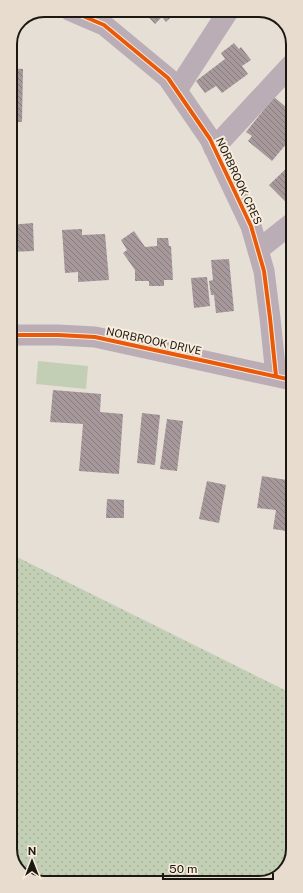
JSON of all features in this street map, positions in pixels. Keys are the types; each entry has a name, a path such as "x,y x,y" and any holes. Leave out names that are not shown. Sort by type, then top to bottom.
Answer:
{"street":[{"name":"NORBROOK CRES","path":"85,17 104,25 168,78 210,139 252,226 264,271 270,318 284,378"},
{"path":"177,90 224,17"},
{"path":"214,148 286,70"},
{"path":"258,250 286,228"},
{"name":"NORBROOK DRIVE","path":"17,335 95,337 284,378"}],"green space":[{"path":"38,361 88,366 86,389 36,384"},
{"path":"17,557 286,691 286,849 285,858 278,868 271,873 259,876 42,876 34,874 26,869 21,863 17,849"}],"building":[{"path":"148,17 162,17 155,24"},
{"path":"162,17 171,17 166,22"},
{"path":"234,43 239,49 241,47 251,60 242,66 248,74 222,93 216,86 205,93 196,81 225,59 221,53"},
{"path":"17,69 23,69 22,122 17,122"},
{"path":"274,97 286,107 286,144 272,161 248,141 252,136 246,132"},
{"path":"286,169 286,202 269,185"},
{"path":"33,223 34,251 17,252 17,224"},
{"path":"82,229 82,235 105,234 109,280 78,282 78,272 65,273 62,230"},
{"path":"134,231 145,247 157,246 157,238 168,238 169,246 171,246 173,280 164,280 164,286 149,286 149,281 135,281 135,270 123,253 127,250 121,240"},
{"path":"229,259 234,311 216,313 214,295 211,295 209,281 213,280 211,260"},
{"path":"207,277 210,306 194,308 191,278"},
{"path":"53,390 101,394 100,412 123,414 119,474 79,471 83,424 50,422"},
{"path":"142,413 160,415 155,465 137,463"},
{"path":"167,419 183,421 177,471 160,469"},
{"path":"262,476 286,480 286,531 273,529 276,510 257,508"},
{"path":"207,481 226,485 219,523 199,519"},
{"path":"107,499 124,500 124,518 106,518"}],"cycle path":[{"path":"85,17 104,25 168,78 210,139 251,226 264,271 276,376"},
{"path":"17,335 95,337 286,379"}]}
